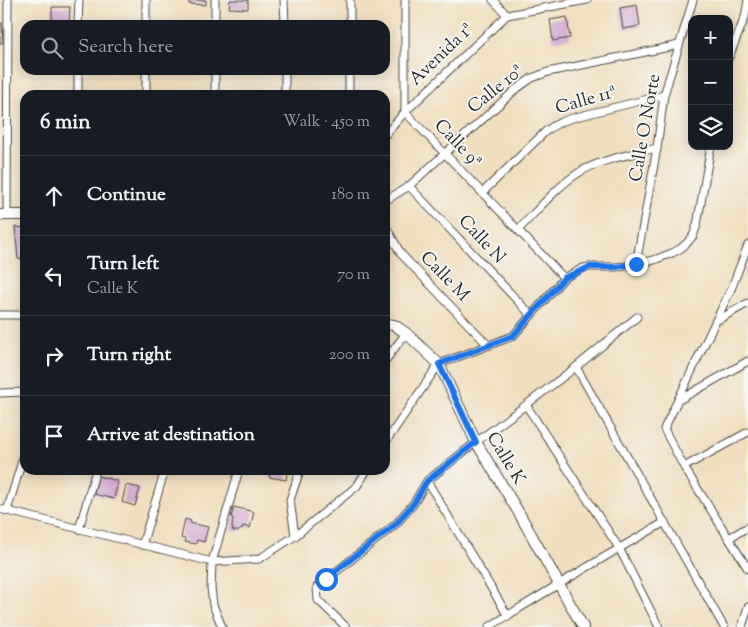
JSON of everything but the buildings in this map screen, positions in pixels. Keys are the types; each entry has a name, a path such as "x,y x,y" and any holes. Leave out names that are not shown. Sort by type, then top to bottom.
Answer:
{"street":[{"path":"8,0 3,215 20,215"},
{"path":"78,20 79,0"},
{"path":"146,0 146,20"},
{"path":"215,0 215,20"},
{"path":"284,0 284,20"},
{"path":"350,0 350,20"},
{"path":"405,0 405,112"},
{"path":"493,0 507,15 587,0"},
{"name":"Calle O Norte","path":"636,264 657,148 664,95 693,0"},
{"path":"733,47 745,18 748,0"},
{"name":"Avenida 1ª","path":"390,129 405,112 507,15"},
{"name":"Calle 10ª","path":"390,198 409,186 516,90 532,78 548,72 678,46"},
{"path":"78,75 78,90"},
{"path":"146,75 146,90"},
{"path":"214,90 215,75"},
{"path":"285,75 285,90"},
{"path":"349,75 349,90"},
{"name":"Calle 11ª","path":"482,193 555,124 576,116 664,95"},
{"name":"Calle 9ª","path":"405,112 564,278"},
{"path":"518,230 568,180 581,171 614,159 657,148"},
{"path":"390,437 439,364 513,336 564,278 590,267 616,267 654,260 680,249 687,243 697,226 710,150"},
{"name":"Calle N","path":"409,186 531,315"},
{"name":"Calle M","path":"390,234 401,254 488,345"},
{"path":"748,245 732,287 664,429 684,467 748,569"},
{"path":"716,322 748,303"},
{"path":"0,315 20,315"},
{"path":"346,627 318,600 317,587 396,524 414,503 427,481 576,367 637,317"},
{"name":"Calle K","path":"390,324 394,324 406,333 439,364 476,442 583,627"},
{"path":"390,354 406,333"},
{"path":"678,400 748,361"},
{"path":"576,367 724,627"},
{"path":"0,392 20,392"},
{"path":"526,405 619,548 659,627"},
{"path":"684,467 748,432"},
{"path":"20,464 3,510 212,562 259,559 295,536 356,486 364,475"},
{"path":"79,529 95,475"},
{"path":"142,545 163,475"},
{"path":"222,627 213,605 211,588 212,562 238,475"},
{"path":"295,536 290,500 299,475"},
{"path":"427,481 508,616"},
{"path":"489,627 499,624 508,616 558,584 665,522"},
{"path":"729,538 748,527"},
{"path":"742,627 748,607"}],"route":[{"path":"326,579 396,524 414,503 427,481 476,442 439,364 513,336 564,278 583,268 636,264"}]}
